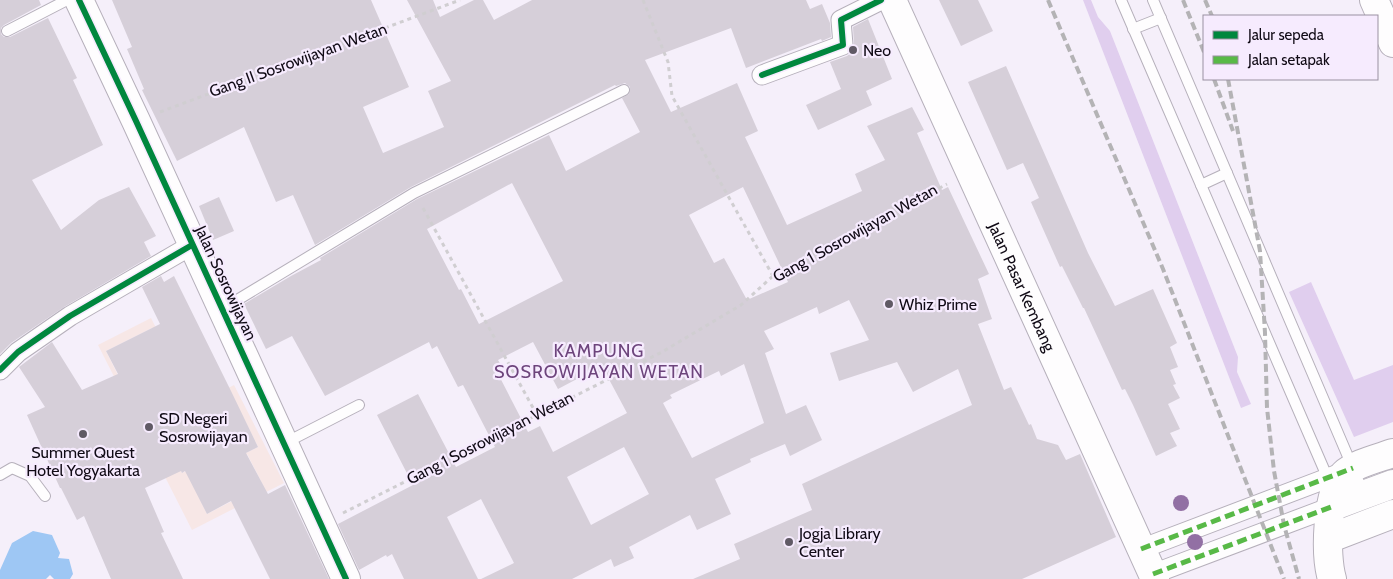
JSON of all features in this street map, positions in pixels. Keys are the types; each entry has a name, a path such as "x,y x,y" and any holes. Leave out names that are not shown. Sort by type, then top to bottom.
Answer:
{"main road":[{"name":"Jalan Sosrowijayan","path":"79,0 346,579"},
{"name":"Jalan Pasar Kembang","path":"892,0 1154,576"},
{"path":"1374,0 1393,43"},
{"path":"1336,487 1393,453"},
{"path":"1336,487 1364,495 1393,484"},
{"path":"1332,579 1329,568 1328,539 1336,487"},
{"path":"1328,539 1393,514"}],"street":[{"path":"762,75 843,45 841,20 881,0"},
{"path":"0,370 18,352 70,316 192,246"},
{"path":"1141,549 1336,487"},
{"path":"1154,576 1336,487"}],"lane":[{"path":"7,31 67,0"},
{"path":"1121,0 1200,185 1336,487"},
{"path":"1153,0 1227,173 1336,487"},
{"path":"1134,30 1160,18"},
{"path":"223,309 414,192 624,90"},
{"path":"1200,185 1227,173"},
{"path":"284,443 359,405"},
{"path":"0,475 12,468 30,476 45,496"}],"path":[{"path":"643,0 668,62 672,96 773,276"},
{"path":"414,192 537,415"}],"shaded area":[{"path":"1083,0 1091,0 1098,17 1110,31 1238,357 1237,372 1251,404 1241,408"},
{"path":"1311,282 1354,380 1393,365 1393,422 1354,437 1289,292"},
{"name":"SD Negeri Sosrowijayan","path":"151,318 195,405 234,385 284,483 192,530 98,345","holes":["152,328 216,456 182,473 130,369 118,375 106,351","230,391 258,447 228,462","247,454 263,485 207,514 192,483"]}],"water":[{"path":"33,531 52,535 60,553 58,558 69,559 73,574 70,579 54,579 50,575 46,579 0,579 0,570 12,543"}],"building":[{"path":"0,0 39,0 41,5 4,25 1,28 1,34 4,37 10,37 48,18 77,78 73,80 103,145 32,180 61,230 99,200 129,187 156,236 144,242 151,256 64,307 11,343 0,354"},
{"path":"112,0 371,0 409,87 363,107 383,153 444,127 428,91 451,81 407,0 433,0 440,17 474,0 483,0 494,20 532,0 806,0 810,9 822,4 830,23 831,37 822,41 821,39 746,68 731,28 645,60 671,112 737,83 758,131 745,137 787,225 862,191 855,174 885,160 867,126 912,107 924,130 917,133 942,190 948,187 989,274 978,279 992,319 978,324 1004,390 1011,387 1037,439 1058,445 1066,460 1080,454 1116,537 1022,579 693,579 740,559 734,544 812,510 802,484 972,405 958,369 913,392 897,362 839,381 830,353 869,340 849,300 819,314 817,307 764,331 774,349 765,353 786,414 806,405 822,440 790,456 785,444 750,459 751,462 715,479 731,514 697,530 690,515 629,547 634,558 614,567 611,559 572,579 481,579 514,563 481,499 447,517 478,579 404,579 392,554 387,557 386,555 359,570 338,524 413,485 377,415 418,394 456,467 495,447 463,385 458,387 437,346 432,349 429,342 325,396 292,336 266,349 244,304 321,260 320,258 417,199 549,135 566,171 640,132 622,98 629,94 630,87 625,83 615,85 411,187 315,245 293,195 276,202 244,127 177,161 142,90 144,89 127,49 132,47","holes":["512,183 563,281 479,324 427,229","743,187 788,282 747,300 724,258 714,263 689,215","533,342 558,389 592,371 595,375 604,370 627,413 553,452 540,426 528,432 495,368 501,365 498,360","744,364 764,423 692,458 663,403 672,398 670,395 719,371 721,376","624,447 649,494 591,525 567,477"]},
{"path":"939,0 978,0 993,31 961,46"},
{"path":"868,19 892,79 866,91 872,105 818,130 806,105 841,89 830,62 847,56 852,52 854,44 853,27"},
{"path":"1006,66 1088,253 1115,306 1153,289 1177,343 1170,347 1178,367 1170,370 1176,384 1173,385 1180,398 1168,404 1180,429 1170,433 1177,446 1156,456 1125,389 1122,390 1084,308 1062,266 1060,267 1031,202 1039,198 1023,163 1007,170 968,82"},
{"path":"219,197 234,231 213,240 199,206"},
{"path":"161,276 164,282 174,276 231,391 258,447 246,453 268,494 285,485 329,579 270,579 231,501 207,514 185,471 182,473 181,471 145,488 164,532 161,533 183,579 111,579 84,516 77,520 60,488 27,415 45,407 19,367 52,342 82,390 118,374 106,351 160,324 142,287"}],"railway":[{"path":"1048,0 1163,269 1284,579"},
{"path":"1183,0 1203,50"},
{"path":"1205,0 1212,15"},
{"path":"1214,80 1233,131"},
{"path":"1228,80 1260,251 1267,408 1274,471 1284,525 1299,579"}],"marked path":[{"path":"1141,549 1353,468"},
{"path":"1153,574 1331,507"}],"cycle path":[{"path":"79,0 346,579"},
{"path":"762,75 843,45 841,20 881,0"},
{"path":"0,370 18,352 70,316 192,245"}],"place":[{"name":"Neo","path":"853,50"},
{"name":"Whiz Prime","path":"889,304"},
{"name":"SD Negeri Sosrowijayan","path":"149,427"},
{"name":"Summer Quest Hotel Yogyakarta","path":"83,434"},
{"name":"Jogja Library Center","path":"789,542"}],"district":[{"name":"KAMPUNG SOSROWIJAYAN WETAN","path":"599,361"}]}
